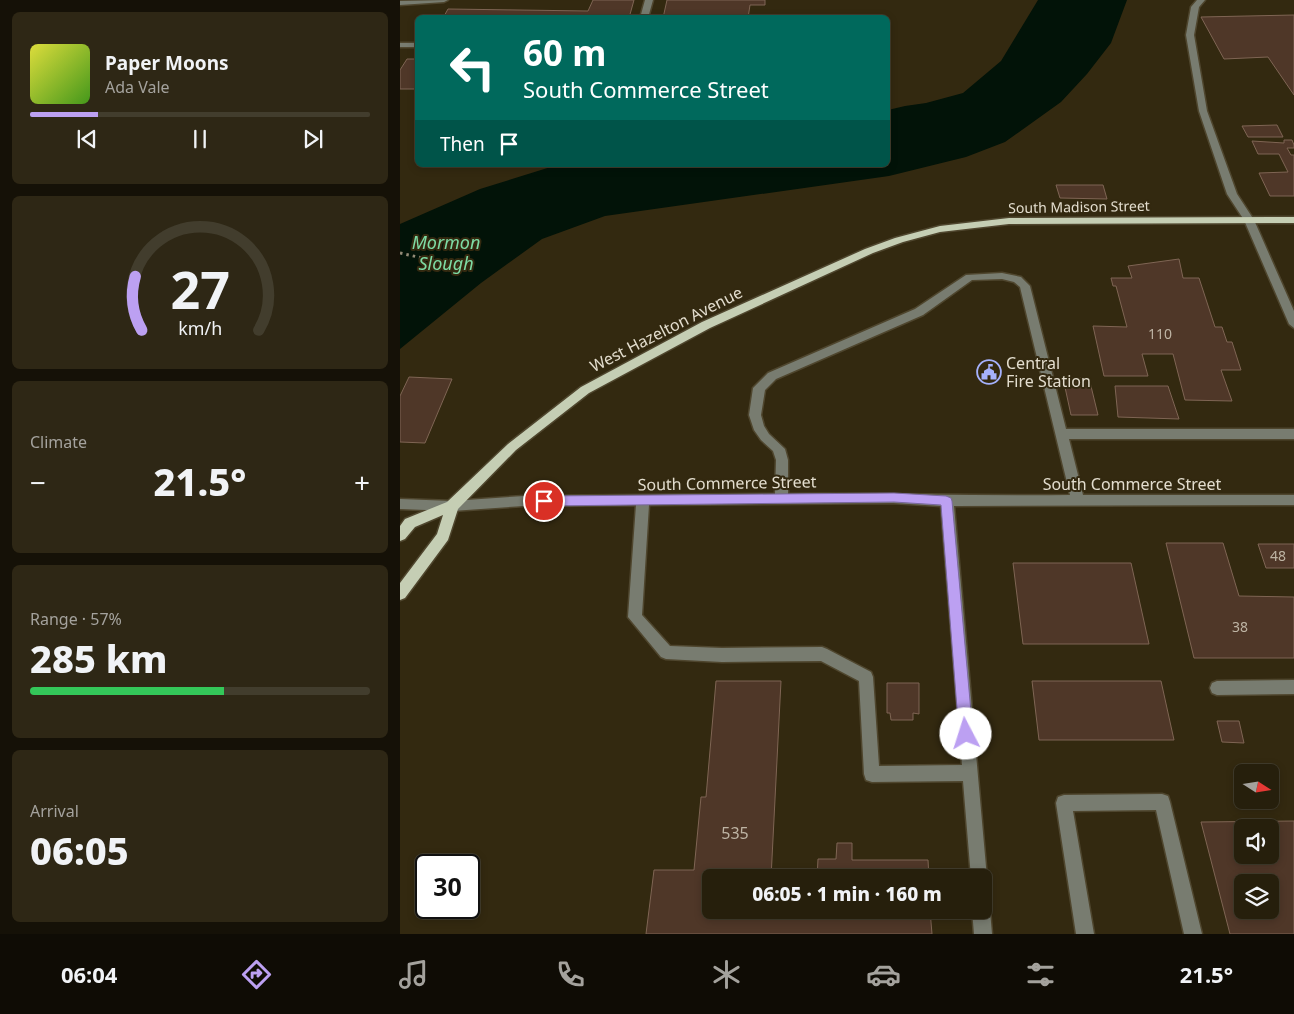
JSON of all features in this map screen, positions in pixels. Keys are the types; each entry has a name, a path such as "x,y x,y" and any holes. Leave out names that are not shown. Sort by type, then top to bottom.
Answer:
{"main road":[{"name":"South Madison Street","path":"869,251 898,240 940,229 1009,221 1294,220"},
{"name":"West Hazelton Avenue","path":"400,535 410,523 452,506 512,447 585,390 706,324 869,251"},
{"name":"West Hazelton Avenue","path":"400,594 443,536 452,506"}],"street":[{"path":"400,3 444,0"},
{"path":"645,15 649,0"},
{"path":"1201,0 1195,7 1190,36 1203,111 1232,194 1249,220 1294,324"},
{"path":"400,45 415,45"},
{"path":"781,499 782,460 779,449 765,437 758,427 754,415 759,388 772,376 919,312 970,277 1002,276 1017,279 1025,286 1078,501"},
{"path":"1061,434 1294,434"},
{"name":"South Commerce Street","path":"400,504 452,506 524,501 894,498 946,501 1294,500"},
{"path":"642,500 635,617 666,652 722,655 822,654 866,678 872,774 970,773"},
{"path":"946,501 978,869"},
{"path":"1217,688 1294,687"},
{"path":"1085,934 1064,803 1162,802 1193,934"},
{"path":"982,919 983,934"}],"path":[{"path":"400,253 467,268"}],"water":[{"name":"Mormon Slough","path":"1038,0 1127,0 1111,43 1087,74 1061,102 1005,142 966,157 889,176 605,216 542,239 481,283 400,349 400,224 480,189 551,167 890,167 890,110 926,103 963,93 1001,61"}],"building":[{"path":"593,0 634,0 630,15 445,15 448,9 588,11"},
{"path":"667,0 765,0 765,5 750,5 748,15 664,15"},
{"path":"1294,15 1294,95 1268,57 1224,59 1201,17"},
{"path":"407,59 415,59 415,89 400,89 400,70"},
{"path":"1277,125 1283,137 1248,137 1242,126"},
{"path":"1284,140 1292,140 1294,145 1294,148 1287,148 1291,155 1294,155 1294,196 1270,196 1259,173 1288,172 1279,154 1258,154 1252,141 1284,143"},
{"path":"1056,185 1103,185 1107,199 1060,198"},
{"path":"1179,259 1183,278 1199,278 1215,327 1222,327 1227,342 1232,342 1241,370 1221,370 1232,401 1185,400 1173,354 1142,354 1148,376 1104,376 1093,326 1127,327 1116,286 1113,286 1111,278 1132,278 1128,266"},
{"path":"409,377 452,379 425,443 400,442 400,396"},
{"path":"1063,378 1089,378 1098,415 1071,415"},
{"path":"1115,386 1168,386 1179,419 1118,417"},
{"path":"1166,543 1223,543 1239,596 1294,597 1294,658 1194,658"},
{"path":"1258,544 1294,544 1294,568 1266,568"},
{"path":"1013,563 1131,563 1149,644 1023,644"},
{"path":"716,681 781,681 771,869 702,869 702,919 931,919 932,934 646,934 654,870 694,870 701,797 706,797"},
{"path":"1032,681 1161,681 1174,740 1039,740"},
{"path":"887,683 919,683 919,714 913,713 913,720 891,720 890,713 887,713"},
{"path":"1217,721 1239,721 1244,743 1222,742"},
{"path":"1279,821 1294,821 1294,934 1230,934 1201,822 1234,822 1234,864 1279,864"},
{"path":"837,843 852,843 852,860 928,860 928,869 817,869 818,859 836,859"}],"place":[{"name":"Central Fire Station","path":"989,372"}],"route":[{"path":"544,501 894,498 946,501 966,734"}]}
